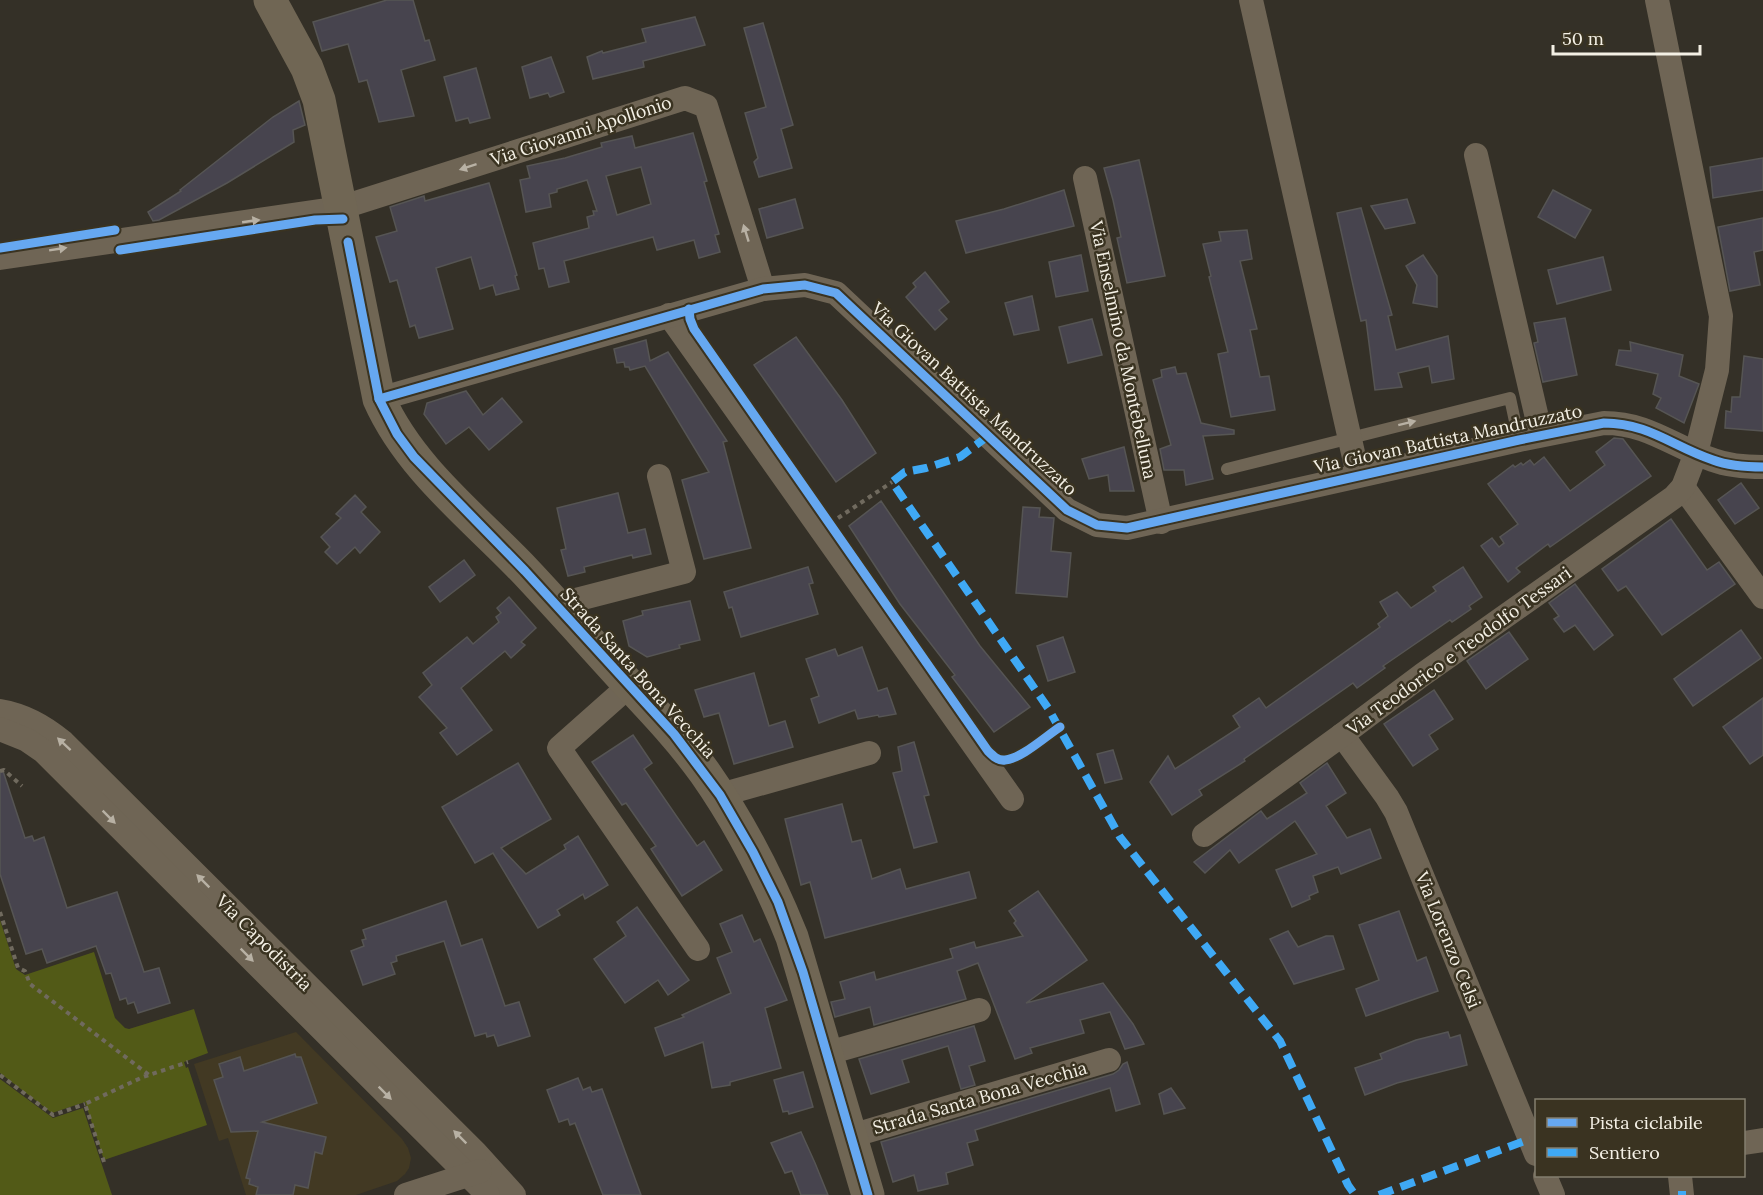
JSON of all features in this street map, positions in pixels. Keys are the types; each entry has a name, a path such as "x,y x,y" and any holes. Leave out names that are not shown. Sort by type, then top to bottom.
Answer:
{"street":[{"name":"Strada Santa Bona Vecchia","path":"270,0 307,68 319,100 379,399 387,416 414,457 630,685 674,734 720,795 753,852 778,902 828,1053 868,1195"},
{"name":"Via Giovan Battista Mandruzzato","path":"1251,0 1358,475"},
{"path":"1657,0 1721,316 1717,370 1696,453"},
{"name":"Via Giovanni Apollonio","path":"340,208 685,98 706,106 763,289"},
{"name":"Via Giovan Battista Mandruzzato","path":"1476,155 1530,437"},
{"name":"Via Enselmino da Montebelluna","path":"1085,178 1161,522"},
{"path":"0,258 340,208"},
{"name":"Via Giovan Battista Mandruzzato","path":"379,399 763,289 805,285 836,293 1067,510 1097,525 1128,528 1161,522 1358,475 1604,423 1630,424 1723,463 1763,467"},
{"path":"669,315 1012,799"},
{"name":"Via Teodorico e Teodolfo Tessari","path":"1204,835 1422,675 1674,496 1683,487 1696,453"},
{"name":"Strada Santa Bona Vecchia","path":"556,605 684,572 659,476"},
{"path":"1683,487 1763,597"},
{"name":"Strada Santa Bona Vecchia","path":"630,685 559,748 698,949"},
{"name":"Via Capodistria","path":"0,711 40,725 63,742 478,1184"},
{"name":"Via Capodistria","path":"0,729 27,740 43,751 478,1184 514,1195"},
{"name":"Via Lorenzo Celsi","path":"1342,735 1396,812 1535,1152"},
{"path":"720,795 869,753"},
{"path":"828,1053 979,1010"},
{"name":"Strada Santa Bona Vecchia","path":"851,1136 1109,1060"},
{"path":"414,1193 429,1176 432,1164 428,1134"},
{"path":"1745,1143 1763,1140"},
{"path":"1545,1177 1553,1195"},
{"path":"1680,1177 1682,1195"},
{"path":"414,1193 478,1184"}],"lane":[{"path":"1227,469 1510,398 1530,437"}],"path":[{"path":"830,523 892,482"},
{"path":"0,771 4,770 22,786"},
{"path":"0,912 18,968 25,971 30,984 149,1075"},
{"path":"0,1075 53,1115 85,1104 149,1075 188,1062"},
{"path":"85,1104 104,1162"}],"shaded area":[{"path":"296,1032 402,1139 411,1158 409,1168 397,1181 356,1195 246,1195 228,1138 219,1141 194,1064"}],"green space":[{"path":"0,920 16,969 25,975 94,952 115,1018 125,1028 129,1029 194,1009 208,1053 184,1062 186,1068 188,1067 207,1125 104,1160 85,1102 52,1113 0,1073"},
{"path":"0,1079 53,1118 83,1108 112,1195 0,1195"}],"building":[{"path":"387,0 413,0 425,41 429,40 435,60 401,70 414,116 379,122 367,80 359,82 348,44 322,51 313,22"},
{"path":"695,17 705,45 643,61 644,67 593,79 587,57 602,51 603,53 646,42 642,29"},
{"path":"763,23 793,125 781,129 792,168 759,177 754,162 758,158 745,113 766,107 744,28"},
{"path":"551,57 564,92 550,97 548,93 530,98 522,67"},
{"path":"476,68 490,118 470,123 468,118 456,121 444,77"},
{"path":"299,101 305,125 293,130 294,142 227,183 159,220 153,221 148,212 181,191 273,117"},
{"path":"693,133 707,181 704,182 719,234 715,235 720,252 699,258 694,240 657,250 653,237 564,261 569,282 549,287 544,268 539,269 533,243 589,228 587,217 594,215 593,211 597,211 587,180 557,189 557,192 549,194 551,207 526,212 520,180 530,178 527,166 565,158 602,147 601,143 632,136 635,148","holes":["641,167 651,204 617,215 606,176"]},
{"path":"1763,158 1763,190 1713,198 1710,167"},
{"path":"1139,160 1165,276 1127,283 1117,238 1121,237 1104,168"},
{"path":"489,183 517,275 515,276 519,289 496,295 493,285 480,289 471,257 436,268 453,329 419,338 415,325 410,327 397,280 390,282 376,237 397,231 390,207 424,196 425,201"},
{"path":"1064,190 1074,226 966,253 956,221"},
{"path":"1553,190 1591,210 1575,238 1538,217"},
{"path":"795,199 803,228 767,238 759,209"},
{"path":"1407,199 1415,223 1385,229 1371,206"},
{"path":"1361,208 1392,315 1388,316 1396,350 1448,336 1454,379 1432,383 1429,366 1398,373 1402,387 1375,390 1366,320 1361,321 1337,213"},
{"path":"1763,218 1763,250 1754,252 1760,285 1730,291 1718,227"},
{"path":"1247,230 1252,259 1240,261 1257,329 1250,330 1260,377 1269,376 1275,410 1231,417 1218,354 1228,352 1203,244 1221,241 1219,232"},
{"path":"1081,255 1088,291 1056,297 1049,262"},
{"path":"1423,255 1437,276 1437,307 1413,303 1417,285 1406,266"},
{"path":"1603,257 1611,290 1557,304 1548,270"},
{"path":"925,272 949,302 939,310 947,319 935,330 906,297 916,287 913,283"},
{"path":"1032,296 1039,330 1014,335 1005,303"},
{"path":"1565,318 1577,375 1543,382 1534,343 1538,342 1534,323"},
{"path":"1092,319 1102,355 1068,363 1059,327"},
{"path":"796,337 842,400 876,453 836,482 754,365"},
{"path":"646,340 650,361 668,352 727,441 723,442 751,548 704,559 682,480 709,472 645,366 630,370 629,367 625,367 624,362 617,363 614,349"},
{"path":"1630,342 1683,355 1679,376 1699,384 1684,423 1656,408 1661,398 1653,394 1658,374 1616,365 1619,350 1631,351"},
{"path":"1744,356 1763,359 1763,431 1725,428 1726,411 1731,412 1732,397 1740,397"},
{"path":"1175,367 1177,374 1186,373 1201,423 1234,430 1234,434 1203,436 1213,479 1186,485 1184,470 1164,470 1160,449 1171,445 1153,380 1162,377 1161,370"},
{"path":"466,391 483,415 502,398 522,422 489,450 469,427 446,444 424,414 427,403"},
{"path":"1614,438 1623,439 1651,476 1550,547 1548,544 1516,568 1520,572 1508,582 1481,546 1492,538 1499,547 1504,543 1500,537 1518,524 1488,484 1513,465 1515,467 1521,463 1523,465 1530,460 1534,465 1544,457 1570,491 1605,465 1596,452"},
{"path":"1124,447 1134,491 1110,491 1108,475 1089,479 1082,459"},
{"path":"1741,483 1759,508 1735,524 1718,500"},
{"path":"618,493 628,533 645,529 651,554 633,558 632,555 584,567 585,572 568,576 561,550 566,549 557,508"},
{"path":"355,495 366,507 361,512 380,532 360,553 355,547 337,564 325,552 330,547 321,537 341,518 336,514"},
{"path":"881,501 980,646 1030,707 994,732 952,677 955,675 900,604 849,526"},
{"path":"1023,507 1040,508 1039,517 1054,518 1051,551 1071,553 1067,597 1016,593"},
{"path":"1671,519 1707,570 1719,562 1735,584 1662,635 1626,586 1618,591 1602,569"},
{"path":"464,560 475,575 440,602 429,587"},
{"path":"808,567 813,583 809,584 818,614 741,637 732,607 729,608 724,592"},
{"path":"1463,567 1482,597 1469,606 1471,609 1452,622 1450,620 1383,666 1385,668 1357,688 1353,683 1244,759 1245,761 1199,790 1202,795 1172,815 1150,782 1168,756 1175,769 1240,727 1233,716 1259,698 1266,708 1380,627 1378,624 1388,616 1380,602 1397,592 1411,608 1436,591 1433,587"},
{"path":"1575,584 1613,635 1594,650 1575,625 1564,632 1554,619 1559,616 1549,603"},
{"path":"509,597 536,628 521,642 525,645 511,658 505,651 461,688 492,730 457,755 440,733 447,728 419,697 432,685 423,673 467,637 473,644 499,622 496,617 501,613 497,608"},
{"path":"690,601 700,640 647,657 629,646 623,621 643,615 642,611"},
{"path":"1741,630 1761,658 1693,706 1674,679"},
{"path":"1509,632 1528,659 1486,689 1467,661"},
{"path":"1063,637 1075,672 1048,681 1037,646"},
{"path":"862,647 878,691 887,688 896,714 858,719 855,710 819,723 811,699 819,696 806,659 835,649 838,656"},
{"path":"754,673 769,726 785,721 793,747 734,764 719,713 704,717 695,690"},
{"path":"1434,690 1453,719 1429,735 1438,749 1413,766 1384,724"},
{"path":"1763,698 1763,755 1750,764 1723,727"},
{"path":"633,735 652,763 644,769 697,846 704,841 722,870 682,896 651,849 656,846 626,803 622,805 592,762"},
{"path":"914,742 929,795 924,796 937,842 914,848 893,773 902,771 898,747"},
{"path":"1113,750 1122,779 1105,783 1097,754"},
{"path":"518,763 551,819 501,848 526,874 566,849 564,845 578,836 608,885 585,899 583,894 557,910 560,915 538,928 493,853 475,863 442,807"},
{"path":"1327,763 1346,793 1326,806 1347,838 1370,829 1381,858 1341,874 1338,867 1313,876 1318,892 1309,896 1310,899 1292,907 1276,870 1317,854 1295,821 1239,863 1230,850 1205,873 1194,862 1261,811 1267,819 1307,793 1300,783"},
{"path":"0,771 3,771 25,838 32,836 34,841 44,837 67,908 117,892 144,972 159,968 170,1003 138,1013 134,1002 128,1004 126,998 120,1000 111,973 106,974 96,946 47,963 42,949 26,954 0,874"},
{"path":"842,804 852,842 861,840 872,879 900,869 906,889 969,872 976,898 825,938 810,882 801,885 785,819"},
{"path":"1038,891 1087,960 1026,1003 1103,983 1133,1024 1144,1044 1125,1049 1110,1012 1080,1020 1084,1033 1030,1048 1032,1053 1015,1059 978,963 957,971 966,999 874,1025 870,1007 835,1017 831,1002 845,999 840,982 874,972 876,980 953,958 950,949 974,942 976,948 1023,936 1009,911"},
{"path":"446,901 461,946 482,939 505,1006 519,1002 530,1036 498,1046 494,1035 487,1037 486,1033 475,1036 444,941 396,956 397,961 391,963 395,974 363,985 351,951 364,946 362,940 366,939 363,930"},
{"path":"637,907 689,980 668,995 658,980 625,1003 594,959 626,936 617,922"},
{"path":"1399,911 1417,961 1426,957 1438,991 1366,1016 1356,989 1379,980 1359,925"},
{"path":"742,915 754,942 760,939 787,1000 765,1008 781,1068 730,1082 730,1085 712,1088 703,1042 665,1056 655,1028 684,1017 682,1015 731,993 717,958 732,952 720,924"},
{"path":"1288,931 1298,947 1326,936 1333,936 1344,969 1294,984 1270,939"},
{"path":"974,1026 985,1061 969,1066 975,1085 961,1089 948,1046 902,1060 909,1082 871,1094 859,1059"},
{"path":"1448,1032 1450,1038 1460,1035 1467,1065 1397,1083 1365,1095 1355,1068 1382,1059 1380,1054 1416,1040"},
{"path":"295,1054 296,1057 301,1057 317,1103 262,1122 326,1137 322,1154 315,1152 308,1188 295,1185 293,1195 256,1195 258,1187 249,1184 250,1179 246,1178 258,1131 231,1132 214,1080 223,1077 219,1064 240,1057 244,1071"},
{"path":"1127,1062 1140,1104 1116,1111 1110,1088 975,1130 978,1140 967,1143 973,1165 946,1173 948,1184 918,1191 914,1175 893,1182 881,1142 1113,1074"},
{"path":"803,1072 813,1107 789,1114 788,1111 783,1112 774,1080"},
{"path":"578,1078 583,1090 590,1087 592,1092 602,1089 641,1195 603,1195 575,1123 570,1125 568,1119 559,1122 547,1090"},
{"path":"1171,1088 1185,1108 1164,1114 1159,1094"},
{"path":"801,1132 828,1195 801,1195 792,1171 785,1173 771,1143"}],"marked path":[{"path":"988,436 960,457 905,472 892,482 1048,708 1120,837 1280,1041 1348,1185 1355,1195"},
{"path":"1379,1195 1530,1139"}],"cycle path":[{"path":"120,250 315,220 343,219"},
{"path":"0,248 115,230"},
{"path":"348,242 379,399 397,434 414,457 525,571 674,734 720,795 753,852 778,902 803,972 868,1195"},
{"path":"379,399 763,289 805,285 836,293 1067,510 1097,525 1127,528 1604,423 1620,424 1648,431 1719,462 1738,466 1763,467"},
{"path":"689,309 694,329 988,751 1000,760 1011,759 1060,727"}]}
